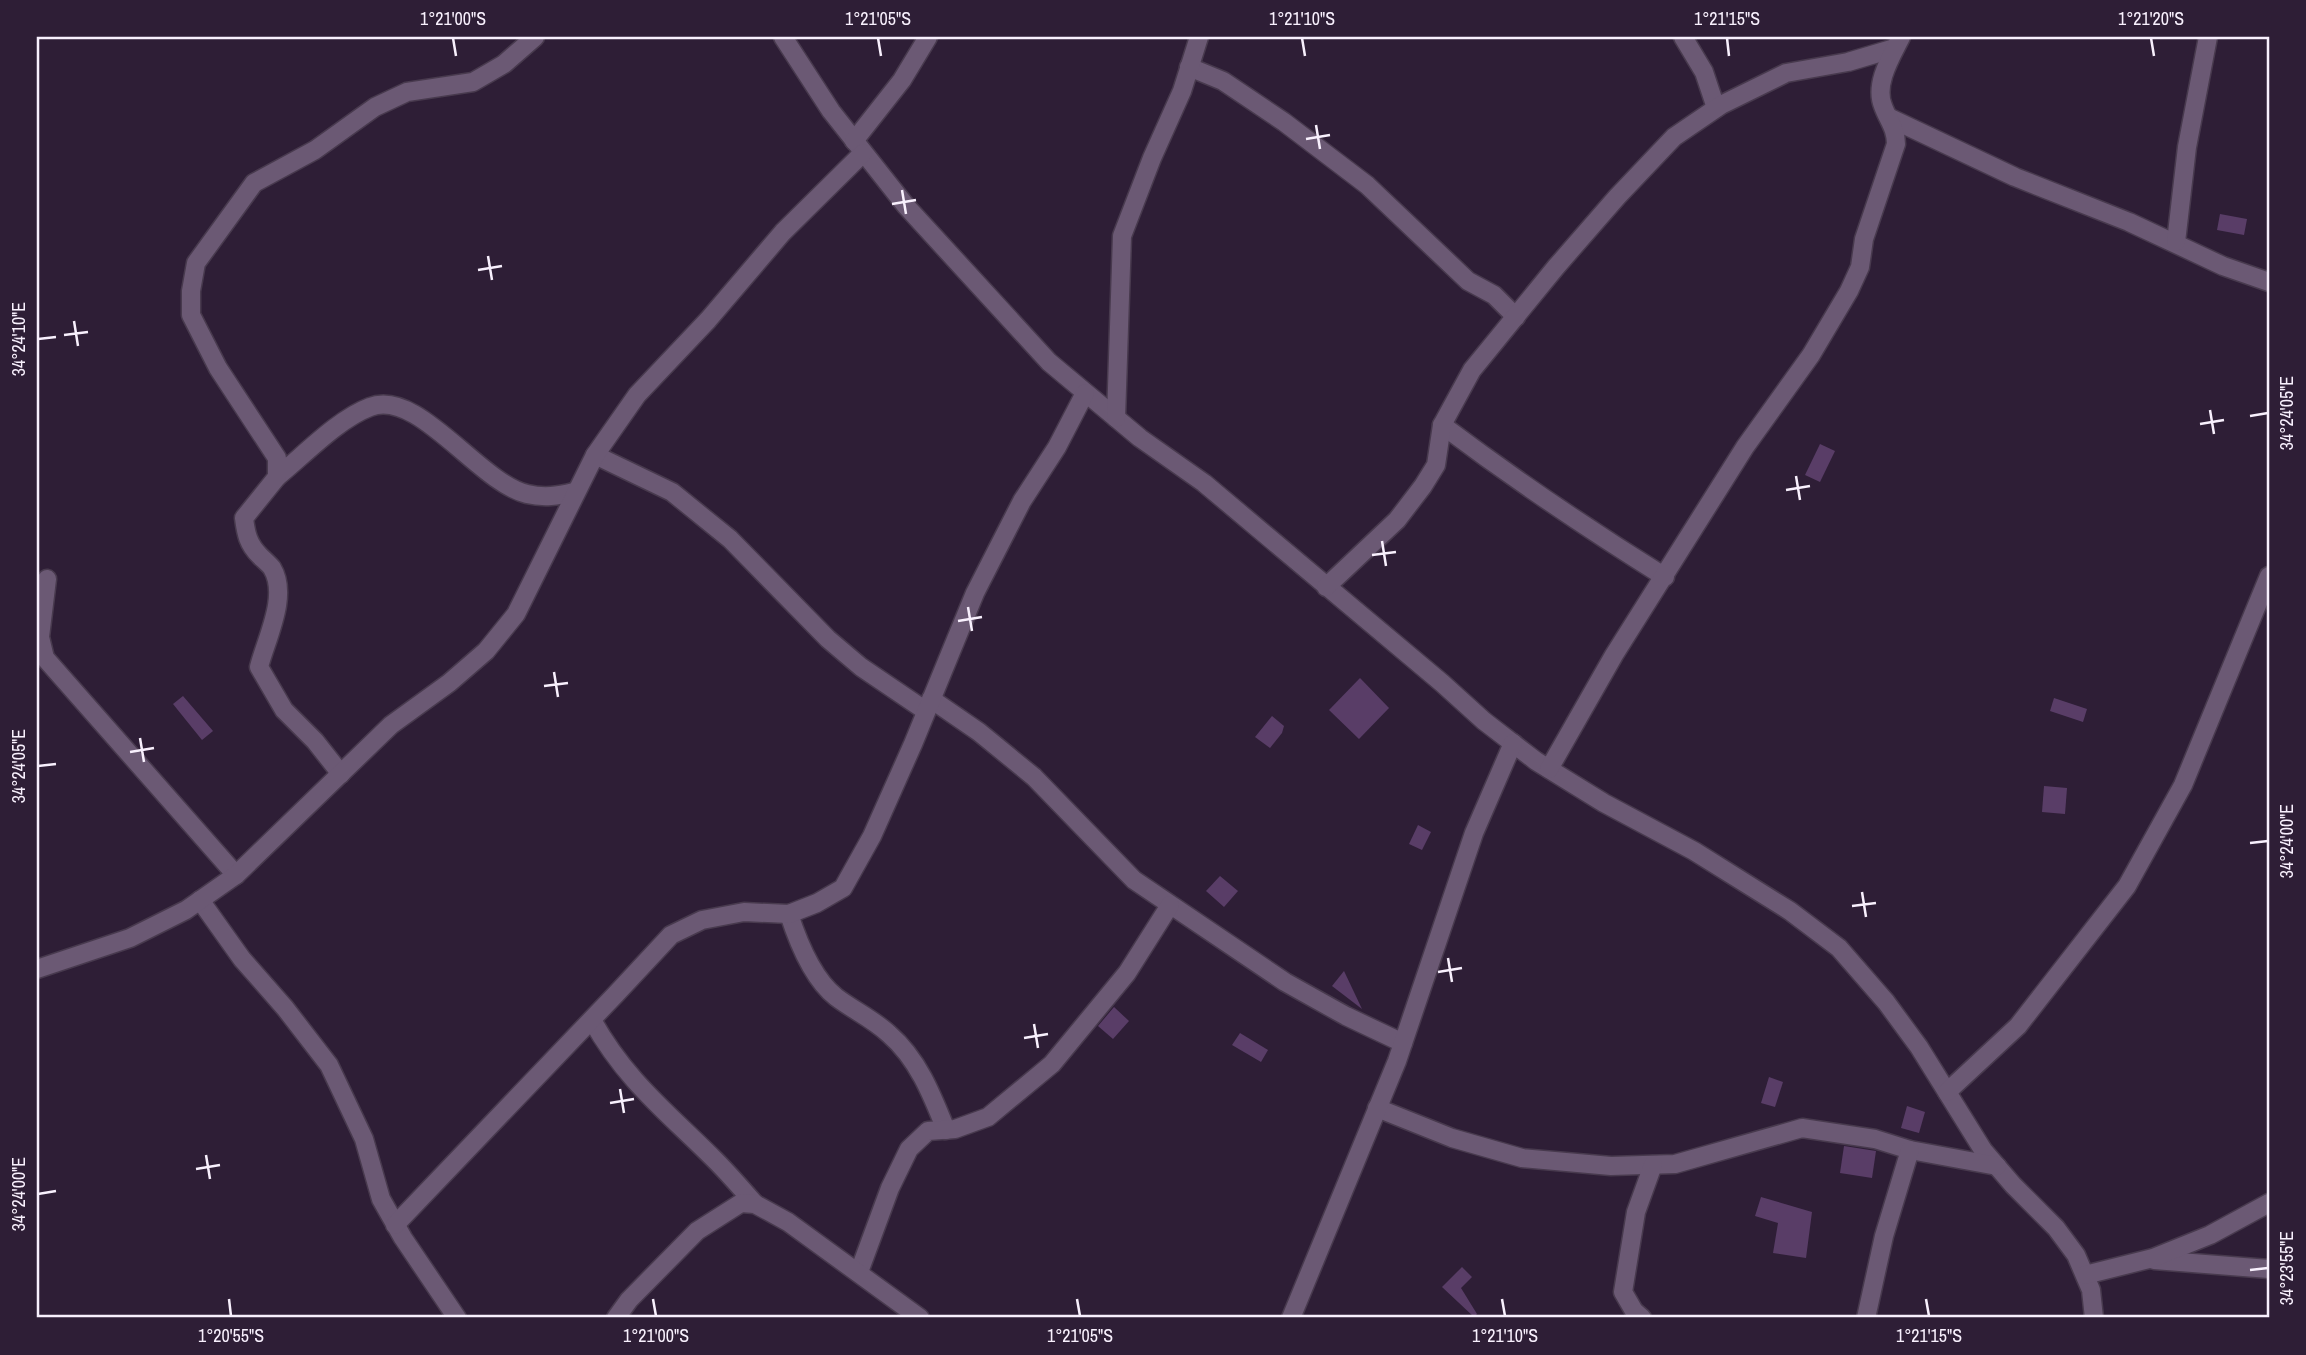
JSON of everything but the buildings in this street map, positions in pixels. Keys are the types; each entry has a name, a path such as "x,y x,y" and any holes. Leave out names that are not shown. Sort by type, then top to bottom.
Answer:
{"street":[{"path":"277,478 277,458 218,368 191,315 191,291 196,263 254,183 315,150 375,107 407,92 472,82 504,64 536,37"},
{"path":"783,37 831,111 859,147 941,247 1049,362 1140,438 1204,482 1513,743 1604,803 1715,864 1790,911 1839,948 1886,1002 1919,1047 1983,1150 2056,1228 2079,1259 2091,1290 2094,1318"},
{"path":"37,970 130,938 186,910 236,874 391,725 449,683 486,651 516,614 595,455 637,395 708,320 859,147 928,37"},
{"path":"1116,418 1122,236 1152,158 1182,91 1199,37"},
{"path":"1683,37 1704,72 1716,108"},
{"path":"2176,242 2187,147 2208,37"},
{"path":"1326,587 1397,520 1423,486 1436,465 1442,425 1472,370 1617,197 1674,137 1716,108 1786,73 1848,62 1898,43"},
{"path":"1549,769 1614,655 1745,447 1811,355 1849,291 1860,267 1864,239 1896,144 1896,132 1883,106 1880,92 1887,65 1898,43"},
{"path":"1189,67 1223,81 1284,122 1367,185 1468,281 1493,295 1516,317"},
{"path":"1890,118 2015,177 2064,194 2176,242 2223,266 2269,282"},
{"path":"395,1225 671,935 702,920 734,914 789,914 817,903 843,888 872,836 981,581 1022,501 1057,447 1086,393"},
{"path":"341,774 315,741 284,710 259,667 265,641 276,614 278,591 272,568 247,541 244,518 277,478 347,418 372,405 388,404 405,408 428,423 496,481 526,494 552,498 575,492"},
{"path":"1442,425 1503,471 1596,534 1665,576"},
{"path":"595,455 672,492 730,539 828,639 861,667 979,732 1034,777 1134,880 1285,982 1346,1016 1403,1043"},
{"path":"1947,1092 2018,1026 2127,887 2183,785 2269,576"},
{"path":"47,579 40,637 45,658 236,874"},
{"path":"1291,1318 1403,1043 1474,833 1513,743"},
{"path":"200,900 242,959 285,1008 329,1065 364,1139 381,1199 395,1225 457,1318"},
{"path":"859,1272 890,1188 909,1149 928,1131 955,1129 988,1117 1052,1064 1127,973 1170,905"},
{"path":"789,914 797,938 816,973 834,996 890,1034 916,1065 930,1089 946,1130"},
{"path":"592,1020 607,1048 627,1074 715,1160 755,1204 788,1222 920,1318"},
{"path":"1377,1108 1452,1138 1522,1158 1611,1166 1675,1164 1802,1128 1875,1139 1910,1150 1997,1166"},
{"path":"1866,1318 1884,1236 1910,1150"},
{"path":"1642,1318 1634,1311 1623,1292 1636,1212 1653,1165"},
{"path":"615,1318 646,1282 697,1231 733,1206 741,1203 755,1204"},
{"path":"2085,1275 2145,1260 2210,1235 2269,1203"},
{"path":"2145,1260 2269,1269"}]}
